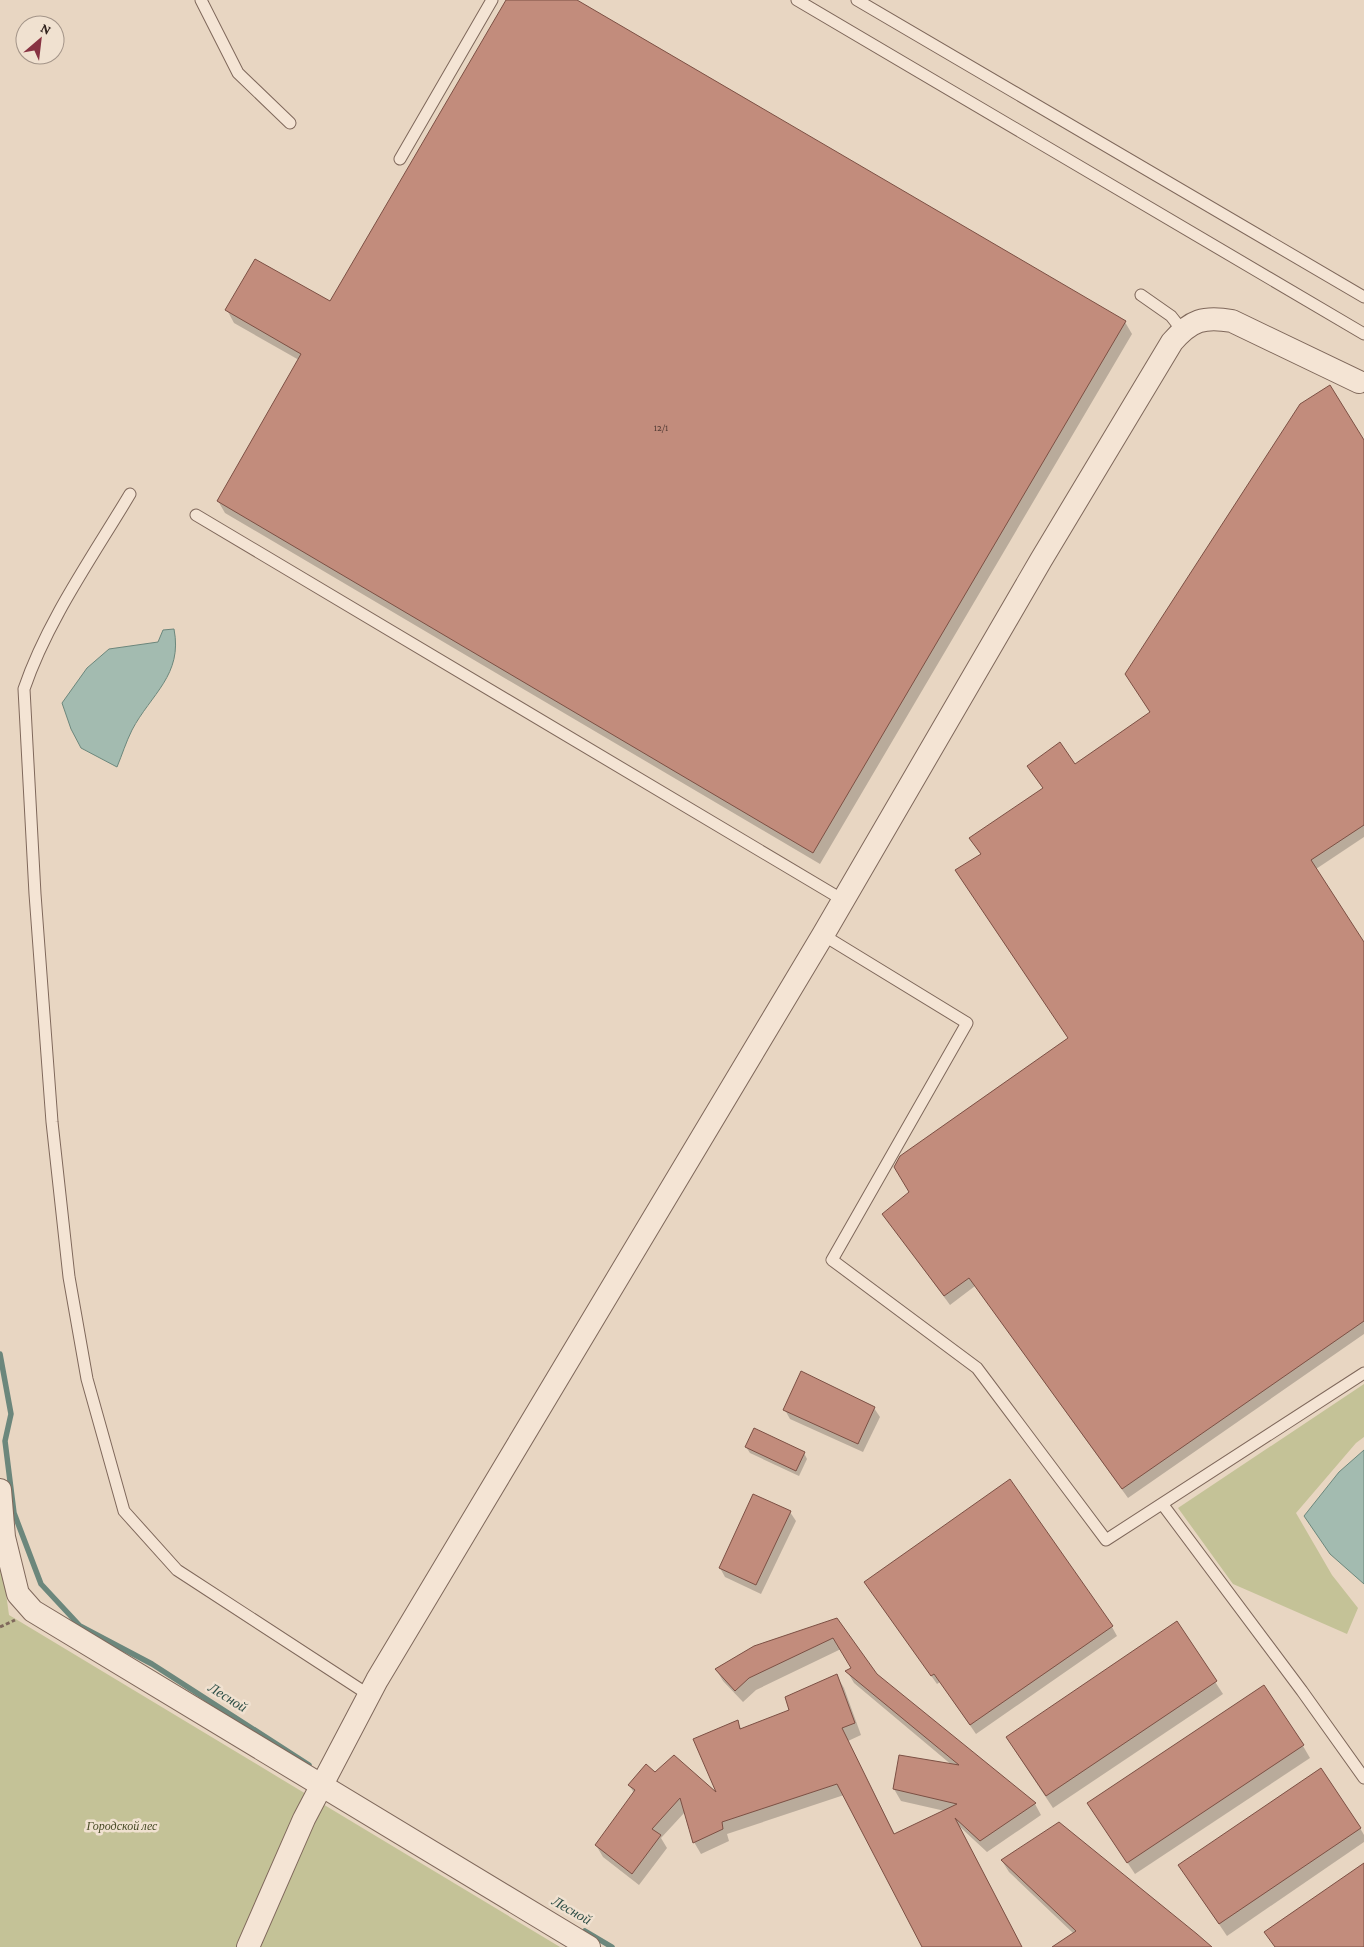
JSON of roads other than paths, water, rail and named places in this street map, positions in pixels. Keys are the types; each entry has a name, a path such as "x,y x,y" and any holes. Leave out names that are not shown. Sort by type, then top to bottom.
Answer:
{"street":[{"path":"248,1947 304,1818 369,1695 823,935 1041,560 1172,342 1182,330 1196,321 1214,318 1232,320 1359,382"},
{"path":"0,1490 2,1535 18,1594 33,1610 589,1947"}],"lane":[{"path":"201,0 238,72 290,123"},
{"path":"400,159 492,0"},
{"path":"797,0 1364,334"},
{"path":"857,0 1364,297"},
{"path":"1141,295 1171,316 1182,330"},
{"path":"130,494 66,603 31,669 24,689 35,894 52,1122 68,1277 87,1379 124,1511 137,1526 177,1570 369,1695"},
{"path":"196,515 843,900"},
{"path":"823,935 967,1023 832,1260 977,1368 1106,1540 1364,1372"},
{"path":"1163,1504 1364,1778"}],"waterway":[{"name":"Лесной","path":"0,1354 11,1414 5,1441 14,1513 41,1584 80,1626 152,1664 309,1765"},
{"name":"Лесной","path":"585,1931 612,1947"}],"park label":[{"name":"Городской лес","path":"122,1826"}]}
